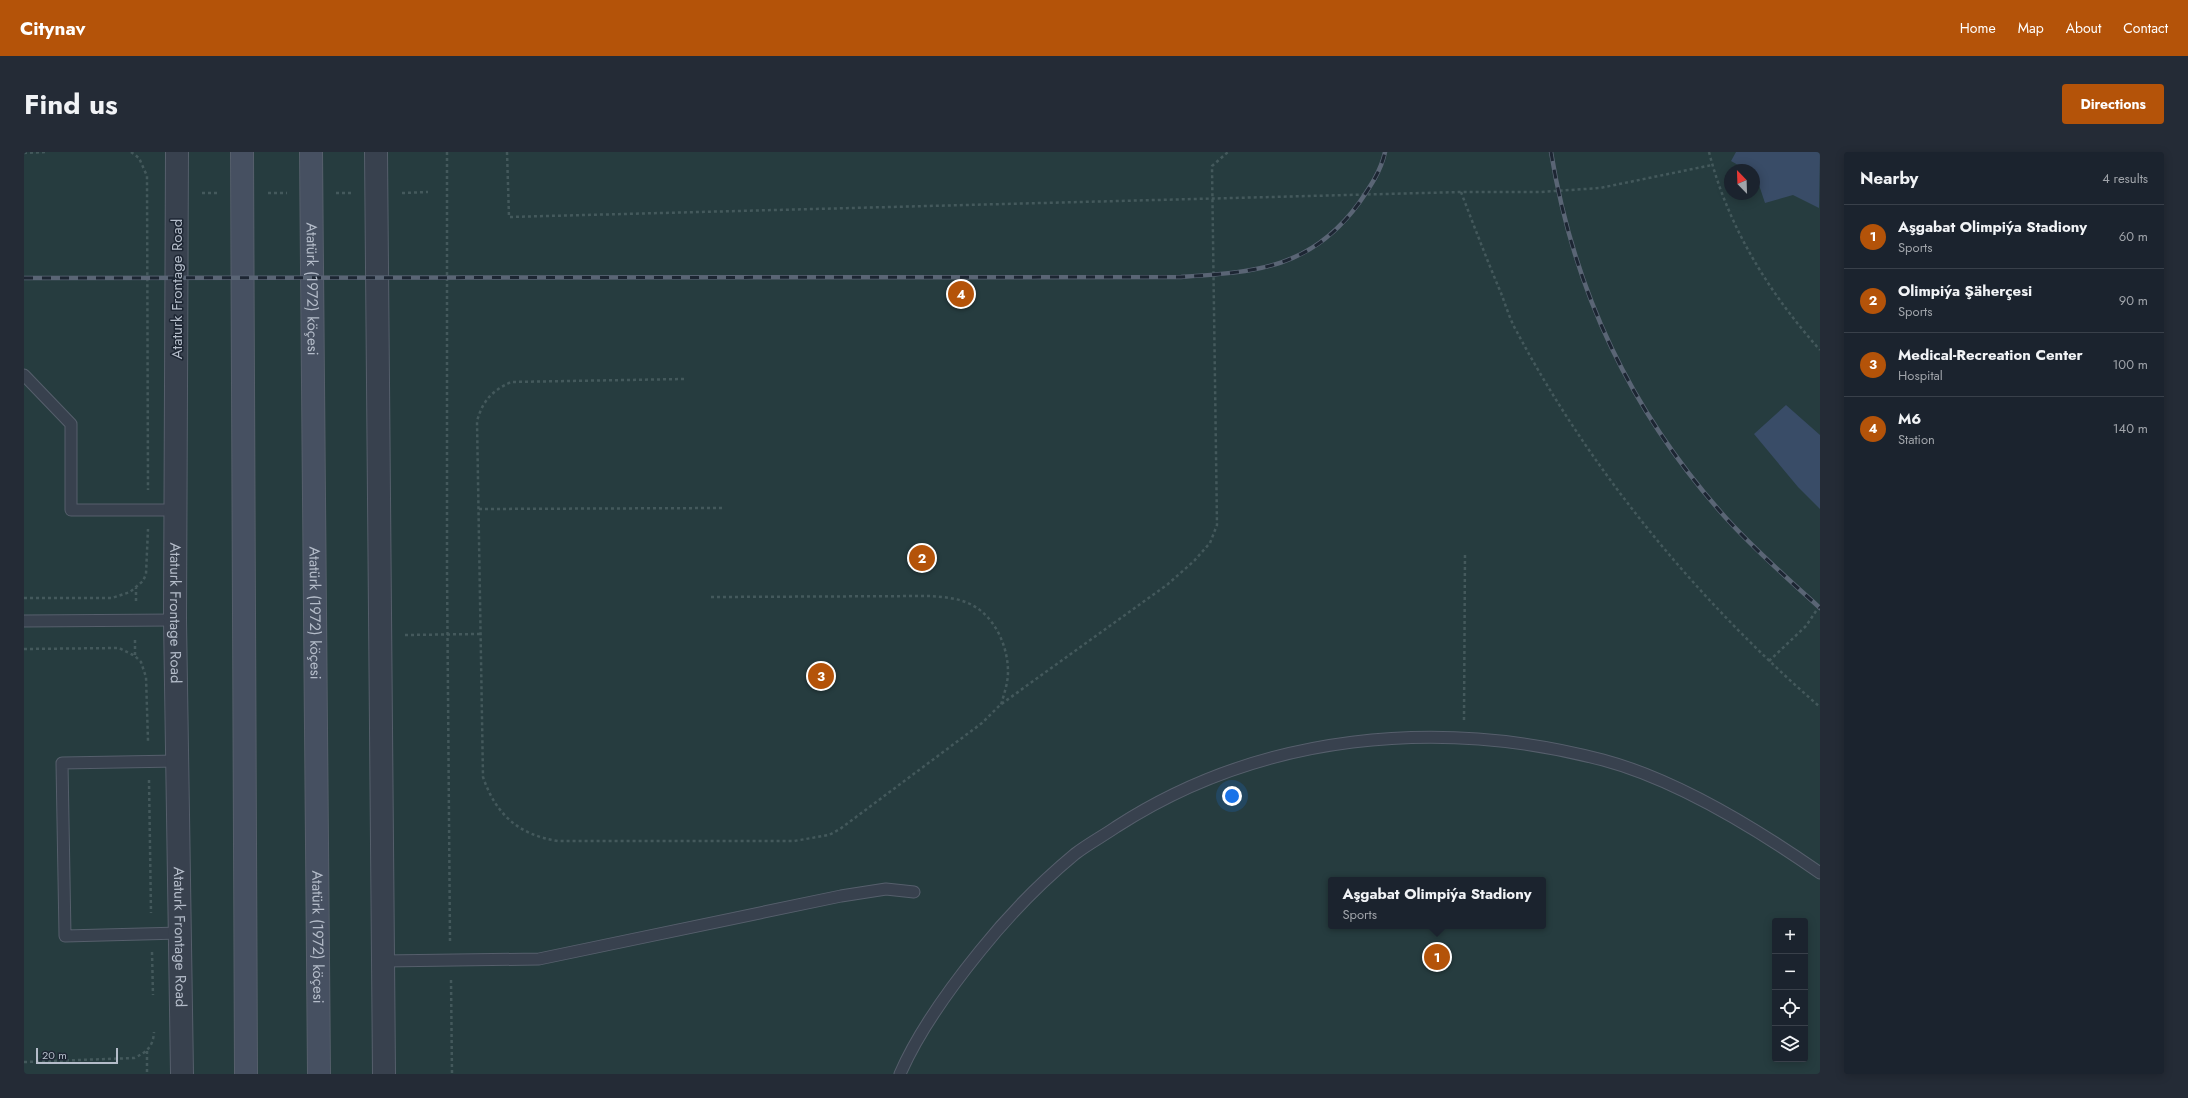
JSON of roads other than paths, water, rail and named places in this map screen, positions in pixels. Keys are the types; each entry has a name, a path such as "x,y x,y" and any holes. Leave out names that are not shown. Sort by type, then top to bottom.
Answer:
{"main road":[{"path":"242,152 246,1074"},
{"name":"Atatürk (1972) köçesi","path":"311,152 319,1074"}],"street":[{"name":"Ataturk Frontage Road","path":"177,152 175,620 182,1074"},
{"path":"376,152 384,1074"}],"lane":[{"path":"24,376 71,424 71,510 176,510"},
{"path":"24,621 175,620"},
{"path":"900,1074 931,1018 963,972 997,929 1036,889 1077,852 1130,818 1178,790 1278,755 1331,744 1389,737 1464,738 1503,740 1604,760 1644,773 1684,792 1774,842 1820,873"},
{"path":"177,761 62,763 64,936 180,933"},
{"path":"383,961 539,959 841,896 886,890 914,892"}],"water":[{"path":"1736,152 1820,152 1819,208 1793,195 1765,203 1760,188 1760,164 1736,164 1731,161"},
{"path":"1786,405 1820,435 1820,509 1798,487 1754,434"}],"railway":[{"path":"24,278 1181,277 1233,273 1280,263 1301,254 1321,242 1341,225 1359,203 1378,172 1385,152"},
{"path":"1551,152 1561,204 1591,301 1612,348 1635,393 1662,436 1692,478 1726,518 1760,553 1820,608"}],"place":[{"name":"M6","path":"961,294"},
{"name":"Olimpiýa Şäherçesi","path":"922,558"},
{"name":"Medical-Recreation Center","path":"821,676"},
{"name":"Aşgabat Olimpiýa Stadiony","path":"1437,957"}]}
